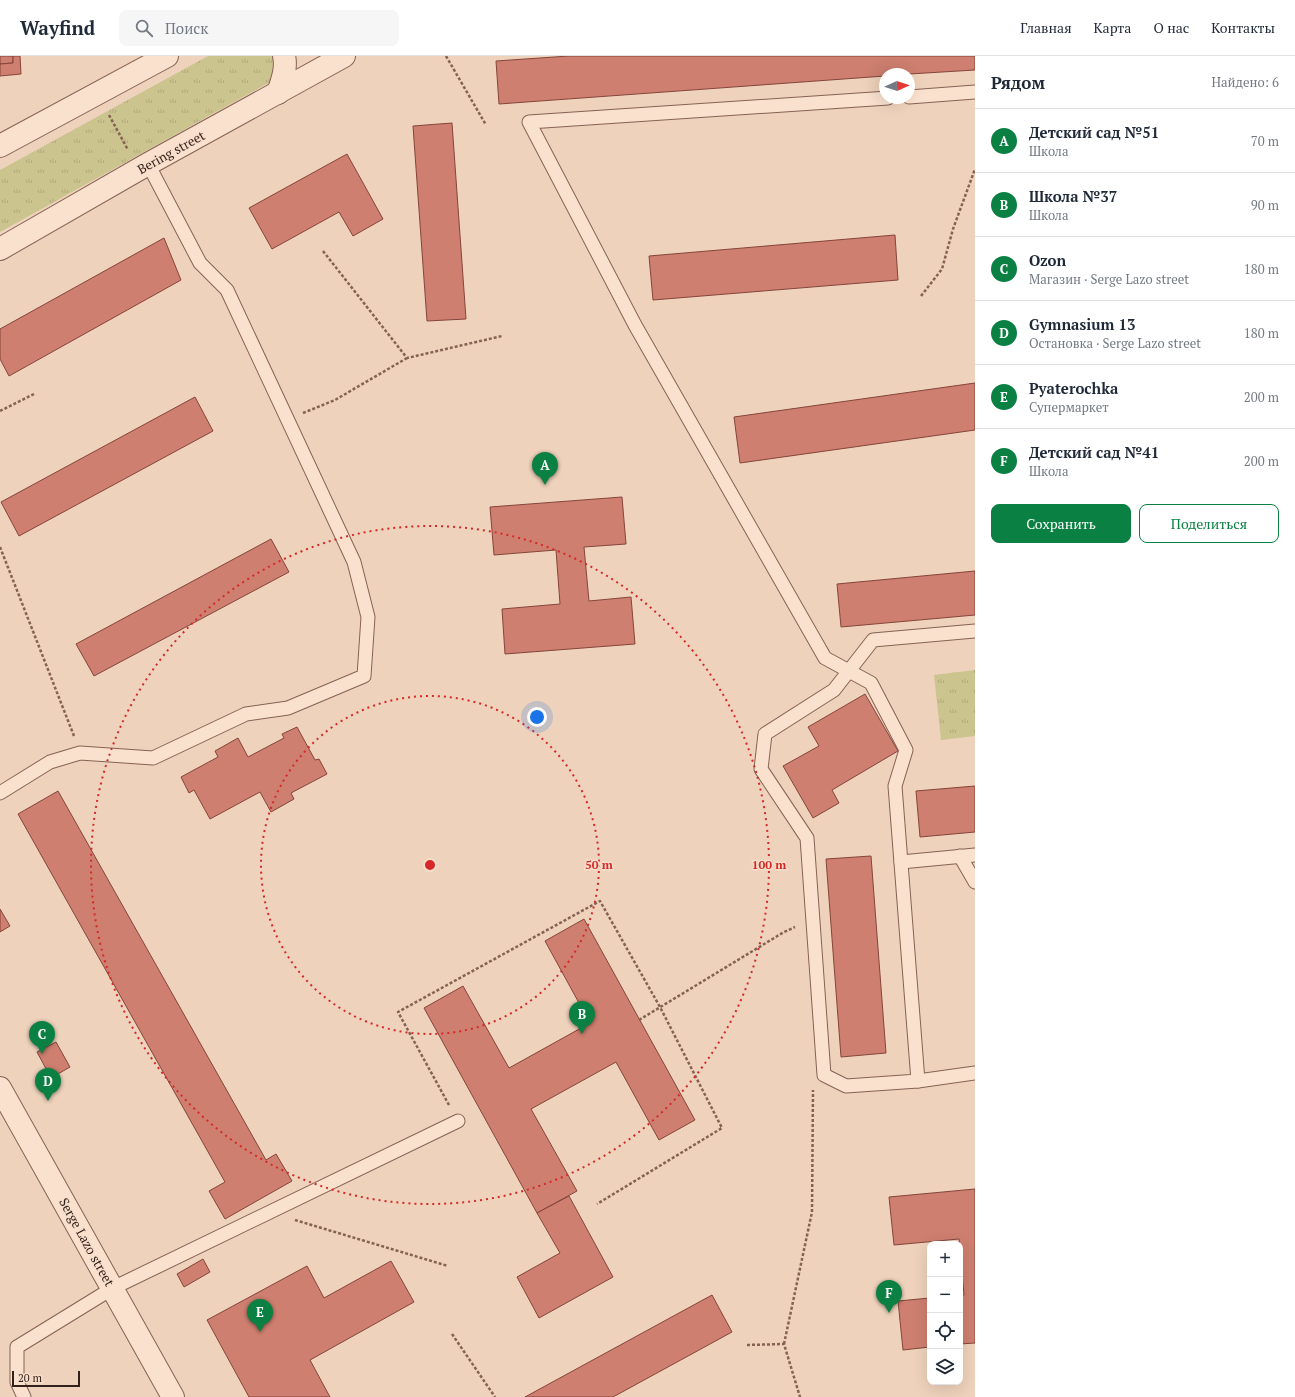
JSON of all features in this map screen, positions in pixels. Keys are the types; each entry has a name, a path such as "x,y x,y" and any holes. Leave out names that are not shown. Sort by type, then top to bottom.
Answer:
{"street":[{"path":"0,146 167,56"},
{"path":"278,93 283,77 284,56"},
{"name":"Bering street","path":"0,249 148,164 344,56"},
{"name":"Serge Lazo street","path":"0,1088 173,1397"}],"lane":[{"path":"915,97 975,92"},
{"path":"879,99 529,122 636,325 825,658 871,684 906,750 895,786 918,1081"},
{"path":"0,793 50,762 80,753 153,758 246,714 288,708 364,676 368,617 354,562 286,420 227,290 200,263 148,164"},
{"path":"975,631 873,640 834,690 765,734 762,769 807,838 824,1075 846,1086 918,1081 975,1073"},
{"path":"901,862 975,855"},
{"path":"960,856 975,882"},
{"path":"24,1397 17,1382 16,1347 113,1288 458,1121"}],"path":[{"path":"446,56 486,125"},
{"path":"109,115 128,151"},
{"path":"921,296 942,269 953,229 975,169"},
{"path":"323,251 406,358"},
{"path":"286,420 335,400 406,358 502,336"},
{"path":"0,412 34,394"},
{"path":"0,547 80,753"},
{"path":"458,1121 398,1012 600,901 660,1007 722,1128 597,1204"},
{"path":"639,1020 784,932 813,919"},
{"path":"800,1397 784,1344 812,1212 813,1090 824,1075"},
{"path":"270,1213 448,1266"},
{"path":"452,1334 495,1397"},
{"path":"748,1345 784,1344"}],"green space":[{"path":"208,56 272,56 275,62 270,82 0,232 0,170"},
{"path":"975,670 975,736 941,740 934,675"}],"building":[{"path":"0,56 13,56 13,63 0,64"},
{"path":"13,56 20,56 21,74 0,76 0,64 13,63"},
{"path":"569,56 975,56 975,70 915,74 915,68 879,68 879,76 499,104 496,61"},
{"path":"452,123 466,319 427,321 413,126"},
{"path":"347,154 383,219 353,236 339,212 272,249 249,208"},
{"path":"895,235 898,280 653,300 649,256"},
{"path":"164,238 181,280 9,376 0,359 0,329"},
{"path":"975,383 975,430 740,463 734,417"},
{"path":"195,397 213,431 19,536 1,502"},
{"path":"622,497 626,544 584,547 589,601 631,597 635,644 505,654 502,609 560,604 556,550 494,555 490,507"},
{"path":"271,539 289,572 94,676 76,644"},
{"path":"975,571 975,615 841,627 837,584"},
{"path":"865,694 898,751 832,790 839,803 813,818 783,766 819,746 808,727"},
{"path":"297,727 315,760 319,759 327,774 291,793 294,799 271,812 260,792 210,819 194,790 189,793 181,777 218,757 215,751 238,738 248,757 284,738 282,734"},
{"path":"975,786 975,832 920,837 916,791"},
{"path":"58,791 266,1160 276,1154 292,1181 225,1219 209,1191 225,1182 18,814"},
{"path":"871,856 886,1053 841,1057 826,859"},
{"path":"0,909 10,926 0,932"},
{"path":"584,919 695,1120 659,1140 616,1062 531,1109 577,1191 537,1213 424,1008 463,986 509,1068 590,1023 545,941"},
{"path":"56,1042 70,1067 51,1078 37,1052"},
{"path":"975,1189 975,1343 963,1344 963,1241 959,1241 959,1239 894,1245 889,1197"},
{"path":"569,1196 613,1277 539,1318 517,1277 560,1253 537,1213"},
{"path":"203,1259 210,1272 184,1287 177,1274"},
{"path":"391,1261 414,1302 310,1360 330,1397 249,1397 207,1320 307,1266 324,1298"},
{"path":"712,1295 732,1332 613,1397 525,1397"},
{"path":"927,1298 927,1347 903,1350 898,1301"}],"place":[{"name":"Детский сад №51","path":"545,485"},
{"name":"Школа №37","path":"582,1034"},
{"name":"Ozon","path":"42,1054"},
{"name":"Gymnasium 13","path":"48,1101"},
{"name":"Детский сад №41","path":"889,1313"},
{"name":"Pyaterochka","path":"260,1332"}]}
